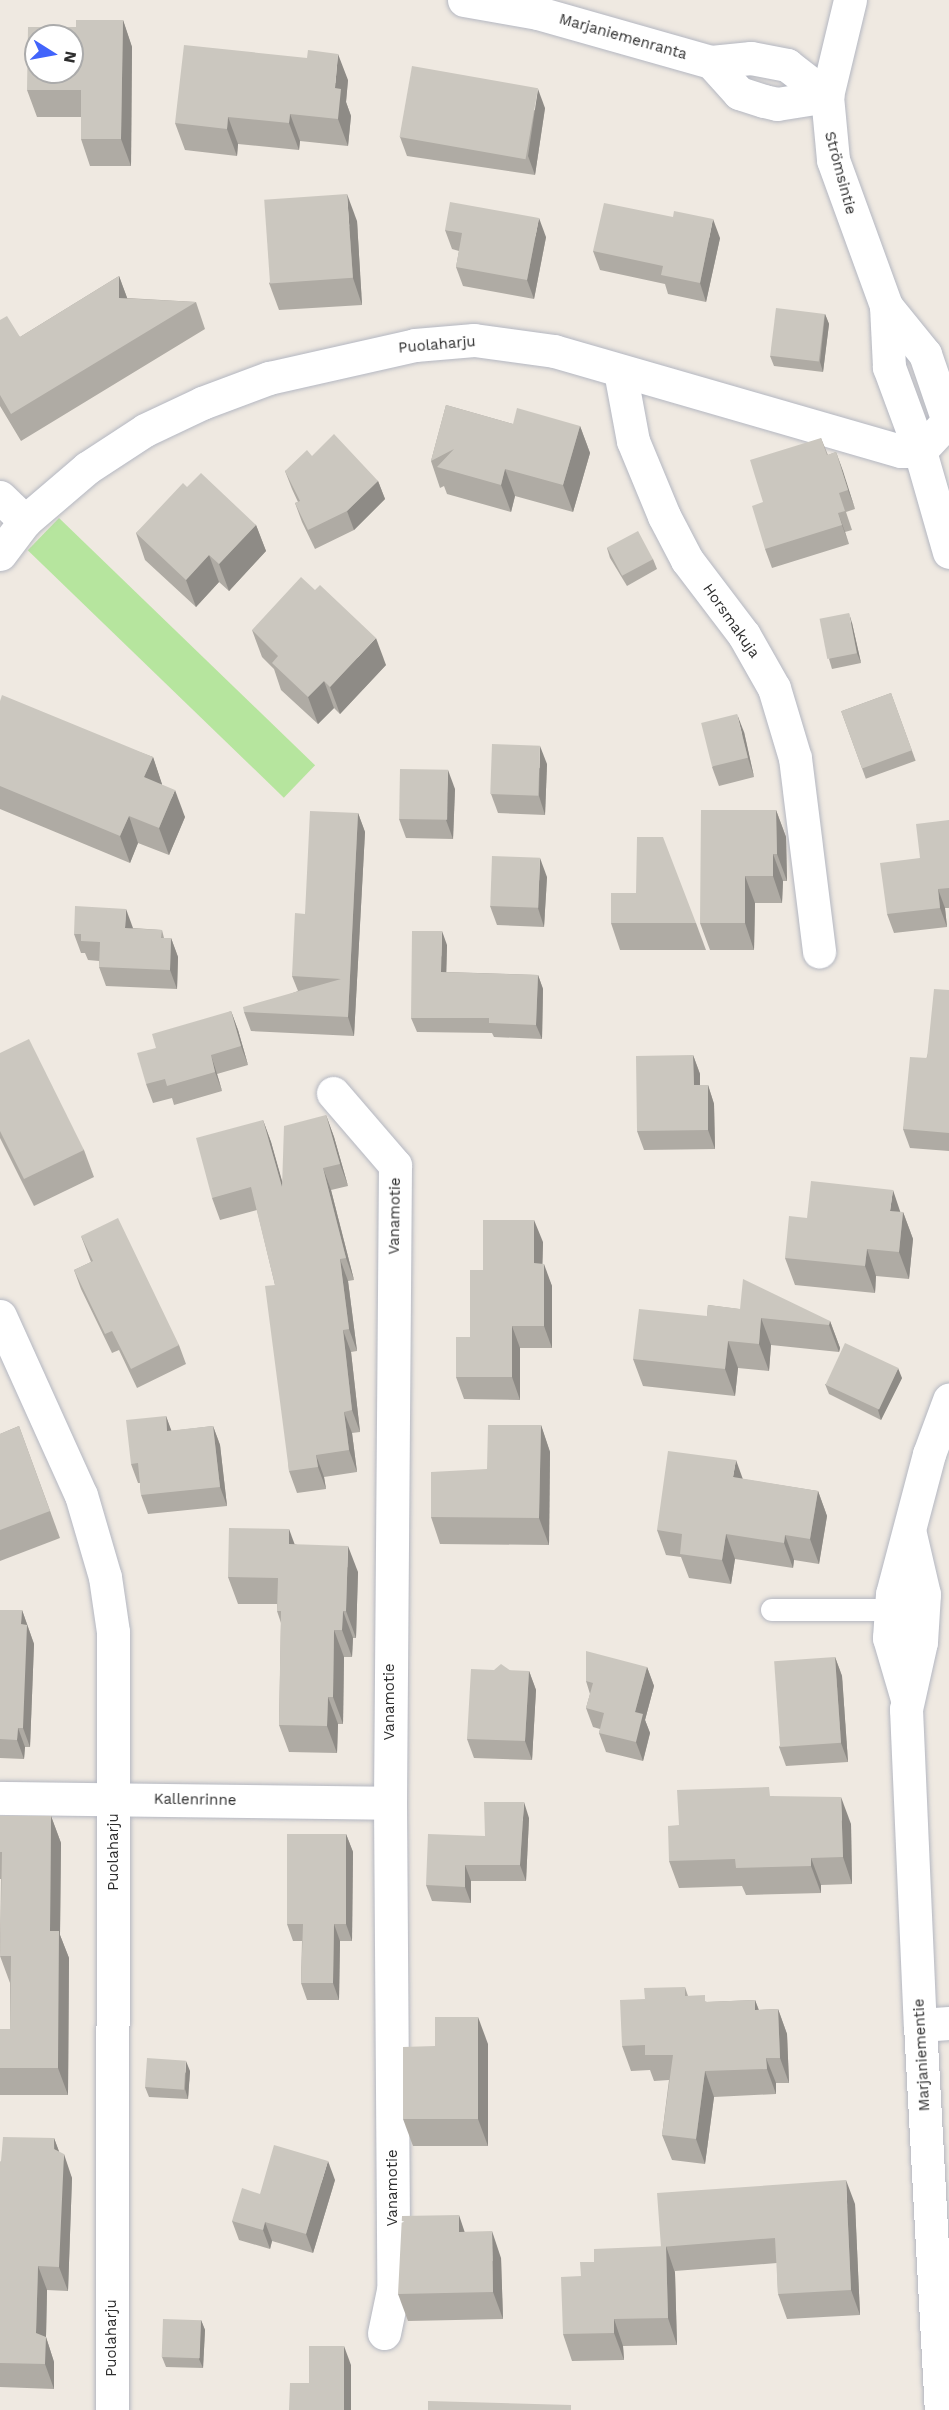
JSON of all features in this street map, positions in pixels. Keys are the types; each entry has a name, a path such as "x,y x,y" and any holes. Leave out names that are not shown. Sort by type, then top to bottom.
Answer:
{"street":[{"name":"Marjaniemenranta","path":"464,0 538,13 711,62 751,58 787,65 827,96"},
{"name":"Strömsintie","path":"850,0 827,96 833,160 886,306 889,367 935,454"},
{"name":"Strömsintie","path":"886,306 925,354 949,422"},
{"name":"Puolaharju","path":"0,554 25,521 87,468 145,430 202,403 269,378 415,345 474,340 554,351 901,451 935,454"},
{"name":"Horsmakuja","path":"620,371 633,441 664,516 687,560 744,635 774,688 795,758 819,952"},
{"path":"949,422 935,454 949,552"},
{"path":"0,497 25,521"},
{"name":"Vanamotie","path":"333,1093 395,1165 390,1803 393,2290 384,2333"},
{"name":"Puolaharju","path":"0,1316 81,1495 105,1577 116,1700 112,2410"},
{"name":"Marjaniementie","path":"941,2410 934,2024 908,1700 889,1638 890,1610 929,1454 949,1400"},
{"name":"Marjaniementie","path":"908,1700 921,1642 924,1594 910,1534"},
{"name":"Kallenrinne","path":"0,1798 390,1803"}],"lane":[{"path":"772,1610 890,1610"}],"green space":[{"path":"59,518 315,765 284,798 28,550"}],"building":[{"path":"76,20 123,20 121,139 81,139 81,90 27,90 27,84 84,84 84,24 76,24"},
{"path":"184,45 307,58 308,50 338,54 335,88 341,89 338,119 290,114 289,123 228,117 227,129 175,123"},
{"path":"412,66 538,88 526,159 399,137"},
{"path":"347,194 353,278 270,284 264,200"},
{"path":"450,202 539,218 527,280 456,267 462,233 445,230"},
{"path":"604,203 673,217 674,211 713,219 700,283 661,275 663,266 593,251"},
{"path":"119,276 119,298 196,302 11,414 0,395 0,320 7,316 20,337"},
{"path":"776,308 825,314 819,362 770,356"},
{"path":"446,405 513,424 517,408 580,426 563,485 505,469 501,485 437,467 454,449 431,461"},
{"path":"334,434 378,481 347,511 308,530 295,503 300,501 285,471 307,450 312,456"},
{"path":"821,438 827,455 836,452 848,490 839,493 845,511 838,513 842,525 765,549 752,506 763,502 750,460"},
{"path":"201,473 256,525 219,564 209,555 186,580 136,533 183,483 187,487"},
{"path":"638,531 653,559 622,576 607,547"},
{"path":"301,577 315,590 320,585 376,638 330,687 324,681 308,697 272,663 278,656 252,630"},
{"path":"849,613 857,653 827,659 820,619"},
{"path":"891,693 912,750 862,768 841,711"},
{"path":"2,695 153,757 144,777 175,790 159,828 129,816 120,836 0,786 0,701"},
{"path":"737,714 748,758 712,767 701,723"},
{"path":"492,744 540,746 538,796 490,794"},
{"path":"400,769 448,770 447,820 399,819"},
{"path":"701,810 776,810 777,854 773,854 773,876 745,876 745,923 700,923"},
{"path":"310,811 358,813 348,1017 244,1012 243,1007 341,979 292,976 295,913 305,914"},
{"path":"949,820 949,888 938,889 940,908 887,914 880,863 920,858 916,824"},
{"path":"637,837 663,837 696,923 611,923 611,893 636,893"},
{"path":"492,856 540,858 538,908 490,906"},
{"path":"75,906 126,909 125,928 162,930 161,938 171,938 170,970 99,967 100,942 81,941 81,934 74,934"},
{"path":"412,931 442,931 441,972 538,975 536,1025 489,1023 489,1018 411,1018"},
{"path":"934,989 949,990 949,1133 903,1129 910,1057 927,1058"},
{"path":"231,1011 241,1046 211,1055 215,1072 167,1086 165,1079 146,1084 137,1053 156,1048 152,1034"},
{"path":"29,1039 84,1150 24,1179 0,1131 0,1053"},
{"path":"693,1055 694,1085 708,1085 708,1130 637,1131 636,1056"},
{"path":"326,1115 340,1164 323,1168 346,1258 340,1259 349,1329 343,1330 352,1410 344,1412 349,1450 316,1455 318,1467 289,1471 265,1286 275,1285 251,1187 212,1198 196,1138 263,1120 282,1187 284,1126"},
{"path":"811,1181 893,1190 890,1211 903,1212 899,1252 867,1249 865,1266 785,1258 789,1216 807,1218"},
{"path":"118,1218 179,1345 131,1369 112,1331 105,1334 74,1270 93,1261 81,1236"},
{"path":"483,1220 534,1220 534,1263 544,1264 544,1326 512,1326 512,1377 456,1377 456,1337 470,1337 470,1270 483,1270"},
{"path":"743,1279 830,1321 829,1325 761,1318 759,1344 728,1341 725,1369 633,1359 639,1309 707,1316 708,1305 740,1309"},
{"path":"845,1343 898,1368 879,1410 826,1385"},
{"path":"166,1416 167,1431 213,1426 220,1487 141,1495 138,1463 131,1464 126,1420"},
{"path":"488,1425 541,1425 539,1518 431,1517 431,1472 487,1469"},
{"path":"19,1426 50,1511 0,1530 0,1434"},
{"path":"668,1451 736,1460 733,1477 818,1491 810,1539 785,1535 784,1543 726,1534 722,1560 680,1554 682,1534 657,1530"},
{"path":"229,1528 289,1529 289,1544 348,1546 346,1611 343,1611 342,1630 334,1630 333,1697 328,1697 327,1726 279,1725 281,1611 277,1611 278,1578 228,1577"},
{"path":"0,1610 22,1610 21,1624 27,1625 23,1728 18,1728 17,1740 0,1739"},
{"path":"586,1651 647,1667 635,1712 643,1714 636,1742 599,1733 604,1713 586,1708 593,1683 586,1681"},
{"path":"835,1657 841,1743 780,1747 774,1661"},
{"path":"501,1664 511,1671 529,1671 525,1741 467,1739 471,1669 494,1670"},
{"path":"769,1787 770,1796 841,1797 843,1857 811,1858 811,1866 736,1868 735,1859 669,1861 668,1826 679,1825 677,1790"},
{"path":"484,1802 524,1802 520,1865 465,1865 465,1887 426,1885 428,1834 485,1836"},
{"path":"0,1816 51,1816 50,1931 59,1931 58,2068 0,2068 0,2029 10,2029 11,1956 0,1956 2,1852 0,1852"},
{"path":"287,1834 346,1834 346,1924 334,1924 333,1983 301,1983 303,1924 287,1924"},
{"path":"685,1987 685,1996 705,1995 705,2002 755,2000 755,2010 778,2009 780,2058 766,2058 767,2069 705,2071 696,2139 662,2135 673,2055 645,2055 645,2045 622,2046 620,2000 645,1999 644,1988"},
{"path":"435,2017 478,2017 478,2119 403,2119 403,2047 435,2046"},
{"path":"147,2058 186,2061 184,2090 145,2087"},
{"path":"3,2137 54,2138 54,2149 64,2154 59,2267 38,2266 36,2333 46,2337 45,2364 0,2363 0,2162"},
{"path":"274,2145 328,2161 306,2234 265,2222 263,2230 232,2221 242,2188 260,2194"},
{"path":"846,2180 851,2290 778,2294 775,2238 661,2247 657,2193"},
{"path":"459,2215 459,2232 492,2231 493,2292 398,2294 402,2216"},
{"path":"666,2246 668,2318 614,2319 614,2333 563,2334 561,2277 581,2276 580,2262 594,2262 594,2249"},
{"path":"163,2319 201,2320 200,2358 162,2357"},
{"path":"309,2346 344,2346 344,2410 289,2410 290,2383 309,2383"},
{"path":"428,2401 571,2405 571,2410 428,2410"}]}
